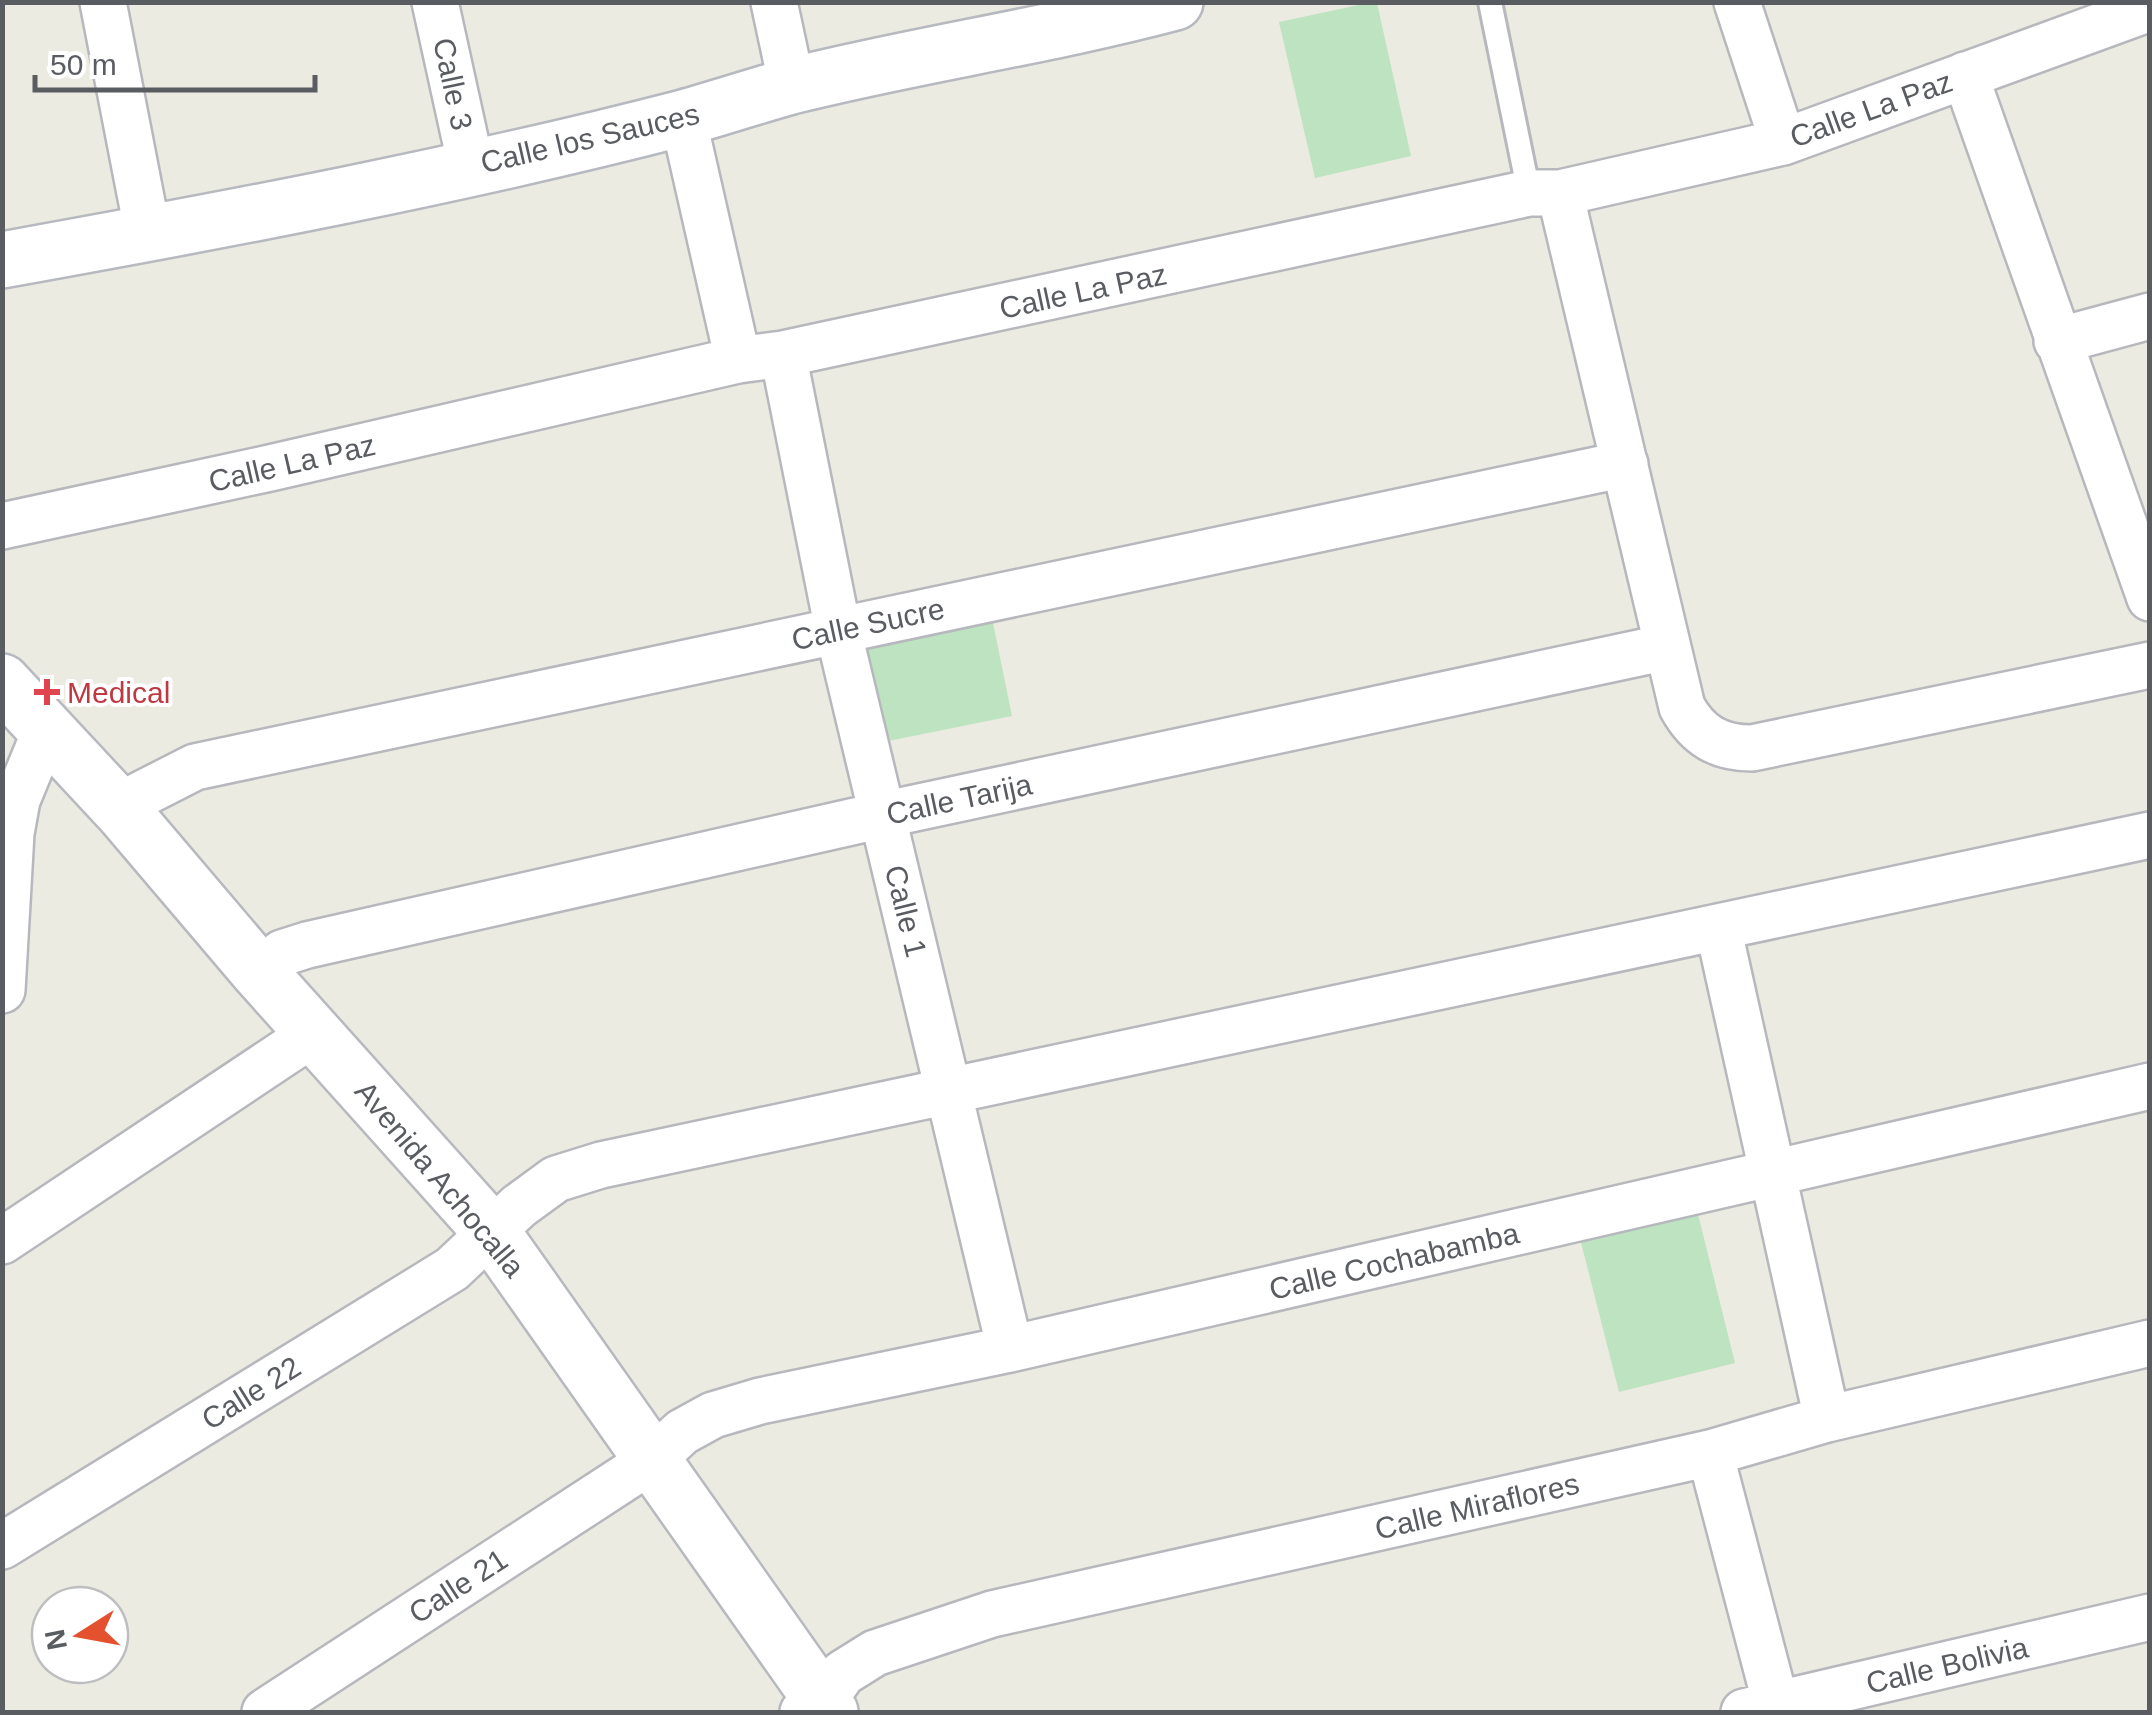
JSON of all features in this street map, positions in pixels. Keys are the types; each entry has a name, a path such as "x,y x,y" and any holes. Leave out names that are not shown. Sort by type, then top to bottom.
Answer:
{"street":[{"path":"103,2 148,234"},
{"name":"Calle 3","path":"436,2 471,166"},
{"path":"774,2 792,86"},
{"name":"Calle los Sauces","path":"2,260 148,234 471,166 683,118 792,86 1108,11 1175,2"},
{"path":"1737,2 1784,142"},
{"name":"Calle La Paz","path":"2,526 738,360 783,354 1784,142 2150,8"},
{"path":"1965,75 2058,341 2144,569"},
{"path":"683,118 738,360"},
{"path":"1544,193 1625,464 1682,707 1704,736 1735,748 1752,748 2150,665"},
{"path":"2058,341 2150,316"},
{"name":"Calle 1","path":"783,354 838,630 1010,1349"},
{"name":"Calle Sucre","path":"122,812 140,794 195,767 1625,464"},
{"name":"Calle Tarija","path":"259,972 282,953 307,944 882,815 1667,647"},
{"name":"Avenida Achocalla","path":"2,682 491,1230 819,1709"},
{"path":"2,990 11,832 17,800 46,732"},
{"name":"Calle 22","path":"2,1546 452,1269 491,1230 556,1180 601,1165 2150,835"},
{"path":"1718,927 1827,1419"},
{"path":"5,1232 314,1032"},
{"name":"Calle Cochabamba","path":"652,1460 682,1432 713,1415 760,1401 1010,1349 2150,1086"},
{"name":"Calle Miraflores","path":"819,1709 843,1673 876,1653 992,1614 1710,1453 1827,1419 2150,1342"},
{"path":"1710,1453 1766,1710"},
{"name":"Calle 21","path":"265,1712 652,1460"},
{"name":"Calle Bolivia","path":"1766,1710 2150,1617"}],"lane":[{"path":"1490,2 1544,193"}],"green space":[{"path":"1377,3 1411,156 1315,178 1279,22"},
{"path":"992,618 1012,716 849,749 829,651"},
{"path":"1688,1174 1735,1363 1619,1392 1571,1203"}],"place":[{"name":"Medical","path":"47,692"}]}
